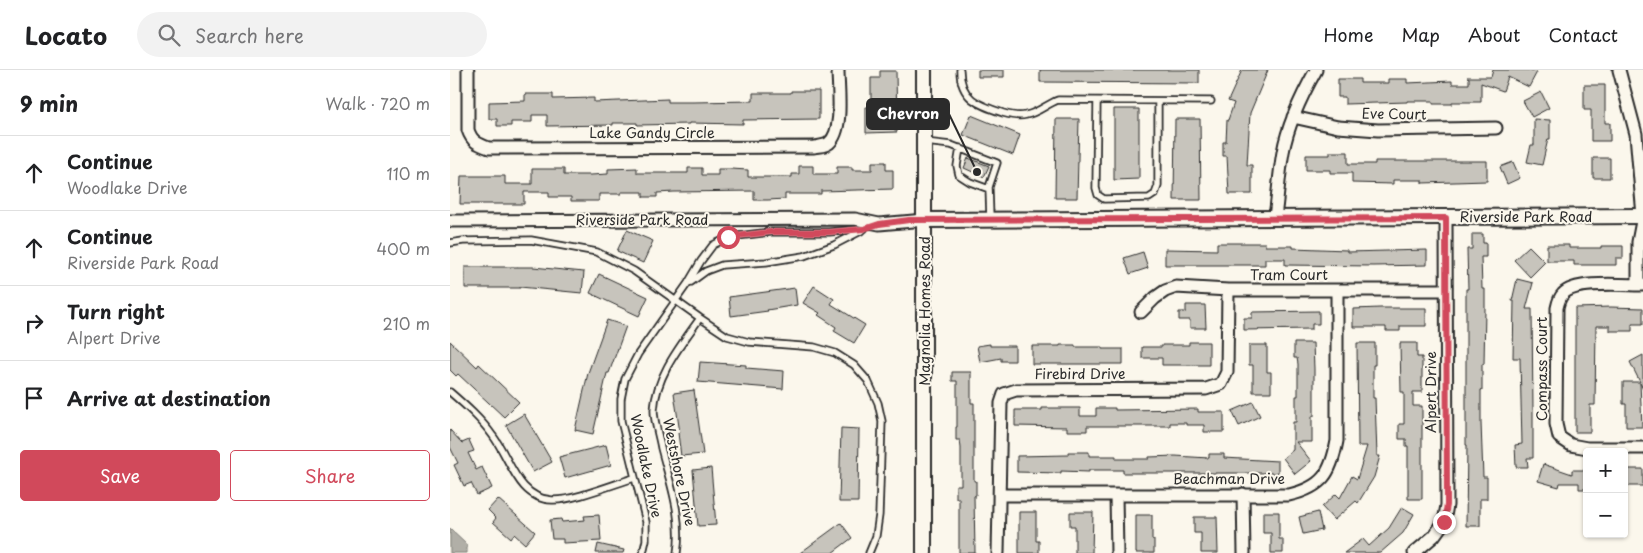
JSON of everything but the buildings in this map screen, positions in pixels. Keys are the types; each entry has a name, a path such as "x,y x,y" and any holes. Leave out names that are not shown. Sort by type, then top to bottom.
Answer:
{"street":[{"name":"Lake Gandy Circle","path":"468,70 468,130 471,139 489,148 814,147 827,144 835,136 838,126 838,70"},
{"name":"Magnolia Homes Road","path":"924,70 924,553"},
{"path":"1275,217 1283,151 1305,90 1316,70"},
{"name":"Compass Court","path":"1620,70 1639,133 1643,216 1638,242 1641,285 1586,285 1571,288 1562,294 1556,308 1556,424 1559,437 1571,445 1587,448 1643,448"},
{"name":"Eve Court","path":"1294,117 1338,127 1378,130 1496,128"},
{"name":"Riverside Park Road","path":"450,220 855,219 879,224 925,220 1643,216"},
{"name":"Alpert Drive","path":"1414,553 1434,536 1444,522 1447,505 1446,218"},
{"name":"Tram Court","path":"1141,312 1160,295 1176,287 1228,290 1445,290"},
{"name":"Firebird Drive","path":"998,553 1001,403 1004,394 1016,390 1206,389 1221,384 1227,372 1228,290"},
{"name":"Beachman Drive","path":"999,495 1289,494 1307,491 1322,480 1333,463 1337,441 1337,290"},
{"path":"1116,494 1116,553"},
{"path":"1243,494 1244,553"}],"lane":[{"path":"960,70 962,86 972,100 986,108 1013,116 1024,116 1034,113 1058,100 1211,101"},
{"path":"1097,101 1096,188 1098,195 1104,199 1149,198 1155,194 1158,186 1158,101"},
{"path":"924,142 944,143 997,163 989,189 990,220"},
{"path":"960,148 957,166 959,175 970,182 989,189"},
{"name":"Woodlake Drive","path":"688,283 706,270 722,266 804,256 834,245 864,229 879,224"},
{"name":"Woodlake Drive","path":"643,553 646,540 646,522 621,421 621,399 625,379 638,354 677,300 700,261 713,245 728,237 771,232 829,232 864,229"},
{"path":"450,243 463,241 531,240 597,252 634,271 727,336 749,342 814,347 834,353 854,365 868,381 878,403 882,421 880,515 876,536 869,553"},
{"name":"Westshore Drive","path":"676,553 680,536 679,517 658,435 654,411 658,391 665,372 675,353 700,318"},
{"path":"450,392 469,408 494,436 520,484 535,495 552,500 570,498 634,478"}],"shaded area":[{"path":"450,529 467,545 467,553 450,553"}],"place":[{"name":"Chevron","path":"977,172"}],"route":[{"path":"728,237 771,232 829,232 864,229 879,224 909,220 1275,217 1446,218 1447,505 1444,522"}]}
